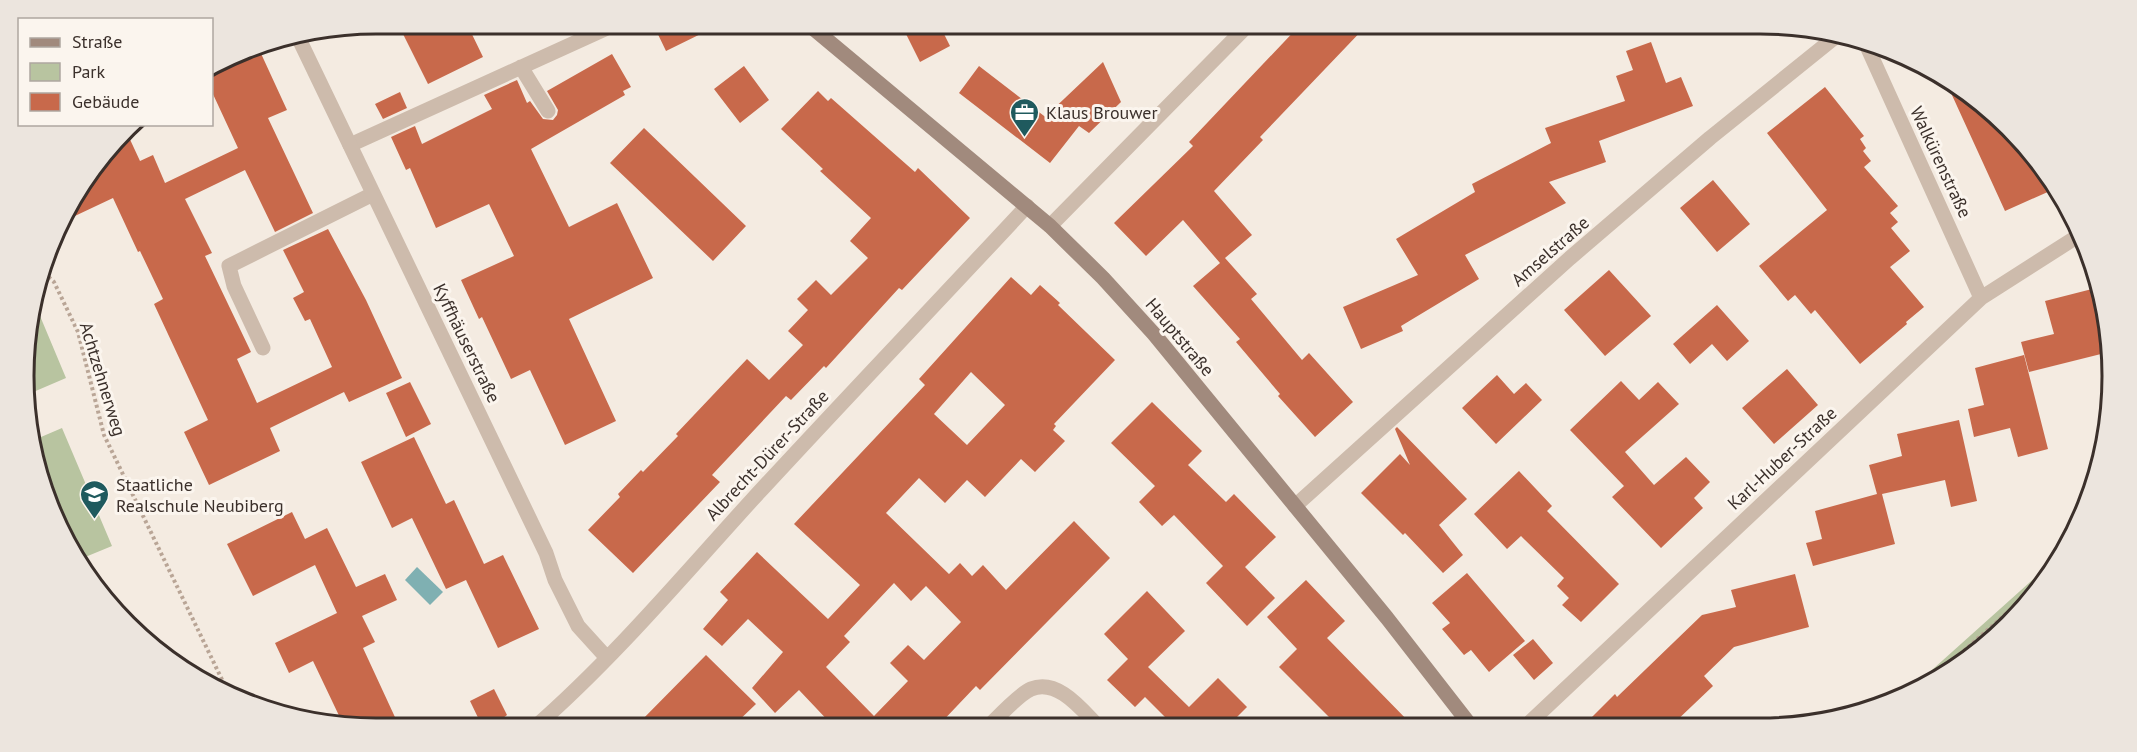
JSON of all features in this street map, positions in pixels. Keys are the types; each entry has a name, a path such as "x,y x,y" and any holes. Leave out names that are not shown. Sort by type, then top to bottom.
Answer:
{"street":[{"path":"350,146 594,34"},
{"name":"Hauptstraße","path":"820,34 1050,225 1103,278 1154,334 1387,618 1465,718"},
{"path":"1050,225 1239,34"},
{"name":"Amselstraße","path":"1295,506 1570,258 1710,138 1830,41"},
{"name":"Kyffhäuserstraße","path":"301,43 546,553 555,580 578,626 607,658"},
{"name":"Walkürenstraße","path":"1870,53 1981,298"},
{"path":"521,67 548,111"},
{"path":"263,348 234,286 229,266 374,194"},
{"name":"Albrecht-Dürer-Straße","path":"545,718 607,658 827,418 1027,206"},
{"name":"Karl-Huber-Straße","path":"1535,718 1981,298 2074,239"},
{"path":"997,718 1031,688 1050,687 1072,700 1090,718"}],"path":[{"name":"Achtzehnerweg","path":"49,278 54,282 78,332 104,435 223,681"},
{"path":"1964,651 2000,620"}],"green space":[{"path":"40,316 66,378 35,391 35,354"},
{"path":"62,428 112,546 86,557 60,507 40,437"},
{"path":"2039,574 2018,601 1986,633 1951,660 1927,675"}],"water":[{"path":"417,567 443,592 430,605 405,580"}],"building":[{"path":"403,34 472,34 483,57 428,84"},
{"path":"658,34 701,34 666,51"},
{"path":"906,34 944,34 950,46 920,62"},
{"path":"1292,34 1358,34 1260,137 1263,140 1214,191 1252,235 1225,258 1257,294 1251,299 1302,360 1309,353 1353,402 1315,437 1278,396 1280,394 1236,342 1240,339 1193,286 1220,263 1183,220 1146,256 1114,223 1193,146 1189,142"},
{"path":"1651,42 1666,83 1681,77 1693,106 1599,141 1606,162 1549,182 1566,203 1465,255 1479,279 1401,326 1403,331 1361,349 1343,307 1418,275 1396,239 1475,192 1472,184 1551,143 1545,128 1625,101 1616,76 1633,70 1626,51"},
{"path":"612,54 631,87 623,91 625,95 531,149 569,227 617,203 653,278 569,319 616,421 565,445 530,370 511,379 482,317 479,319 461,280 514,256 489,204 436,228 410,168 406,170 391,137 415,126 422,144 492,109 484,95 517,80 527,103 530,101 543,119 553,120 558,110 547,91"},
{"path":"261,55 287,110 268,118 313,213 275,232 245,170 185,199 212,253 205,256 251,352 237,359 257,403 332,367 310,319 305,321 293,298 304,292 283,250 328,229 366,300 402,378 349,402 344,392 270,428 280,451 209,485 184,432 208,420 154,304 163,299 140,251 138,252 113,198 74,216 105,168 130,140 140,161 153,155 165,183 238,148 213,94 213,76"},
{"path":"1103,62 1121,102 1089,133 1079,126 1050,163 959,93 979,66 1048,119 1046,116"},
{"path":"744,66 769,100 740,123 714,89"},
{"path":"1825,87 1864,136 1860,139 1866,148 1863,151 1871,161 1864,167 1898,206 1890,213 1898,222 1891,228 1910,251 1890,267 1924,307 1860,364 1815,310 1811,314 1795,295 1788,301 1759,266 1827,210 1767,133"},
{"path":"818,91 828,101 831,98 915,172 918,168 970,218 902,290 899,288 826,368 824,366 791,400 786,396 712,475 720,482 633,573 588,530 620,497 618,494 678,436 676,434 747,359 769,380 803,345 788,331 808,310 797,299 816,280 831,295 868,258 850,241 871,218 820,171 823,169 781,129"},
{"path":"400,92 407,108 383,119 375,104"},
{"path":"1950,92 1986,119 2018,151 2049,192 2005,211"},
{"path":"644,128 746,226 713,261 610,163"},
{"path":"1713,180 1750,224 1717,252 1680,208"},
{"path":"1609,270 1651,316 1605,356 1564,310"},
{"path":"1011,277 1031,295 1040,285 1060,303 1058,305 1115,360 1054,424 1056,426 1053,430 1065,441 1035,472 1021,459 985,497 967,480 945,503 919,478 886,513 949,574 960,563 972,576 983,565 1006,590 1074,521 1110,558 980,690 976,686 946,718 825,718 799,690 775,713 752,688 783,652 748,619 722,646 703,629 728,600 720,592 757,552 828,619 860,585 794,524 925,385 919,379","holes":["971,372 1005,405 967,445 934,414","894,583 911,601 926,586 961,622 924,660 908,645 890,663 908,681 874,716 826,667 850,642 844,636"]},
{"path":"2091,289 2102,354 2029,372 2021,342 2054,334 2045,301"},
{"path":"1717,305 1749,341 1727,361 1712,344 1690,364 1673,344"},
{"path":"2024,355 2048,449 2018,457 2010,428 1974,437 1968,409 1984,405 1975,368"},
{"path":"1787,369 1818,405 1774,444 1742,408"},
{"path":"1497,375 1514,394 1526,383 1542,400 1496,444 1462,408"},
{"path":"1621,381 1639,400 1658,382 1679,404 1625,452 1654,485 1686,457 1710,482 1694,498 1703,508 1661,548 1612,497 1624,486 1570,430"},
{"path":"410,382 431,424 406,437 386,393"},
{"path":"1152,402 1202,451 1188,465 1226,502 1234,494 1276,537 1245,567 1275,598 1247,626 1206,583 1223,566 1174,515 1162,526 1139,502 1155,486 1111,443"},
{"path":"1959,420 1977,501 1951,507 1945,480 1882,494 1895,544 1813,566 1806,543 1822,539 1815,511 1877,494 1869,465 1902,456 1897,434"},
{"path":"1397,427 1467,499 1439,525 1463,555 1443,573 1405,533 1403,535 1361,493 1400,454 1410,465 1395,429"},
{"path":"414,437 446,504 454,500 484,564 503,555 539,629 498,648 466,580 446,589 412,518 392,528 361,462"},
{"path":"1519,471 1552,506 1547,511 1619,584 1581,622 1562,605 1569,598 1557,586 1564,578 1521,536 1507,549 1474,514"},
{"path":"292,512 305,539 327,528 356,587 385,574 397,600 362,616 375,642 363,648 395,718 339,716 313,661 289,673 275,643 337,613 315,565 253,596 227,544"},
{"path":"1467,573 1525,641 1489,672 1471,650 1464,655 1442,629 1450,623 1432,603"},
{"path":"1795,574 1809,627 1734,647 1704,676 1713,686 1679,718 1591,718 1615,694 1617,697 1702,615 1736,607 1731,590"},
{"path":"1306,580 1345,621 1327,638 1405,718 1330,718 1279,667 1297,649 1267,617"},
{"path":"1147,591 1185,631 1148,667 1189,707 1218,678 1247,707 1236,718 1166,718 1145,697 1135,707 1107,680 1128,659 1104,634"},
{"path":"1533,639 1553,663 1534,680 1513,655"},
{"path":"706,655 756,704 741,718 644,718"},
{"path":"494,689 507,715 503,718 478,718 470,701"}],"place":[{"name":"Klaus Brouwer","path":"1025,138"},
{"name":"Staatliche Realschule Neubiberg","path":"95,520"}]}
